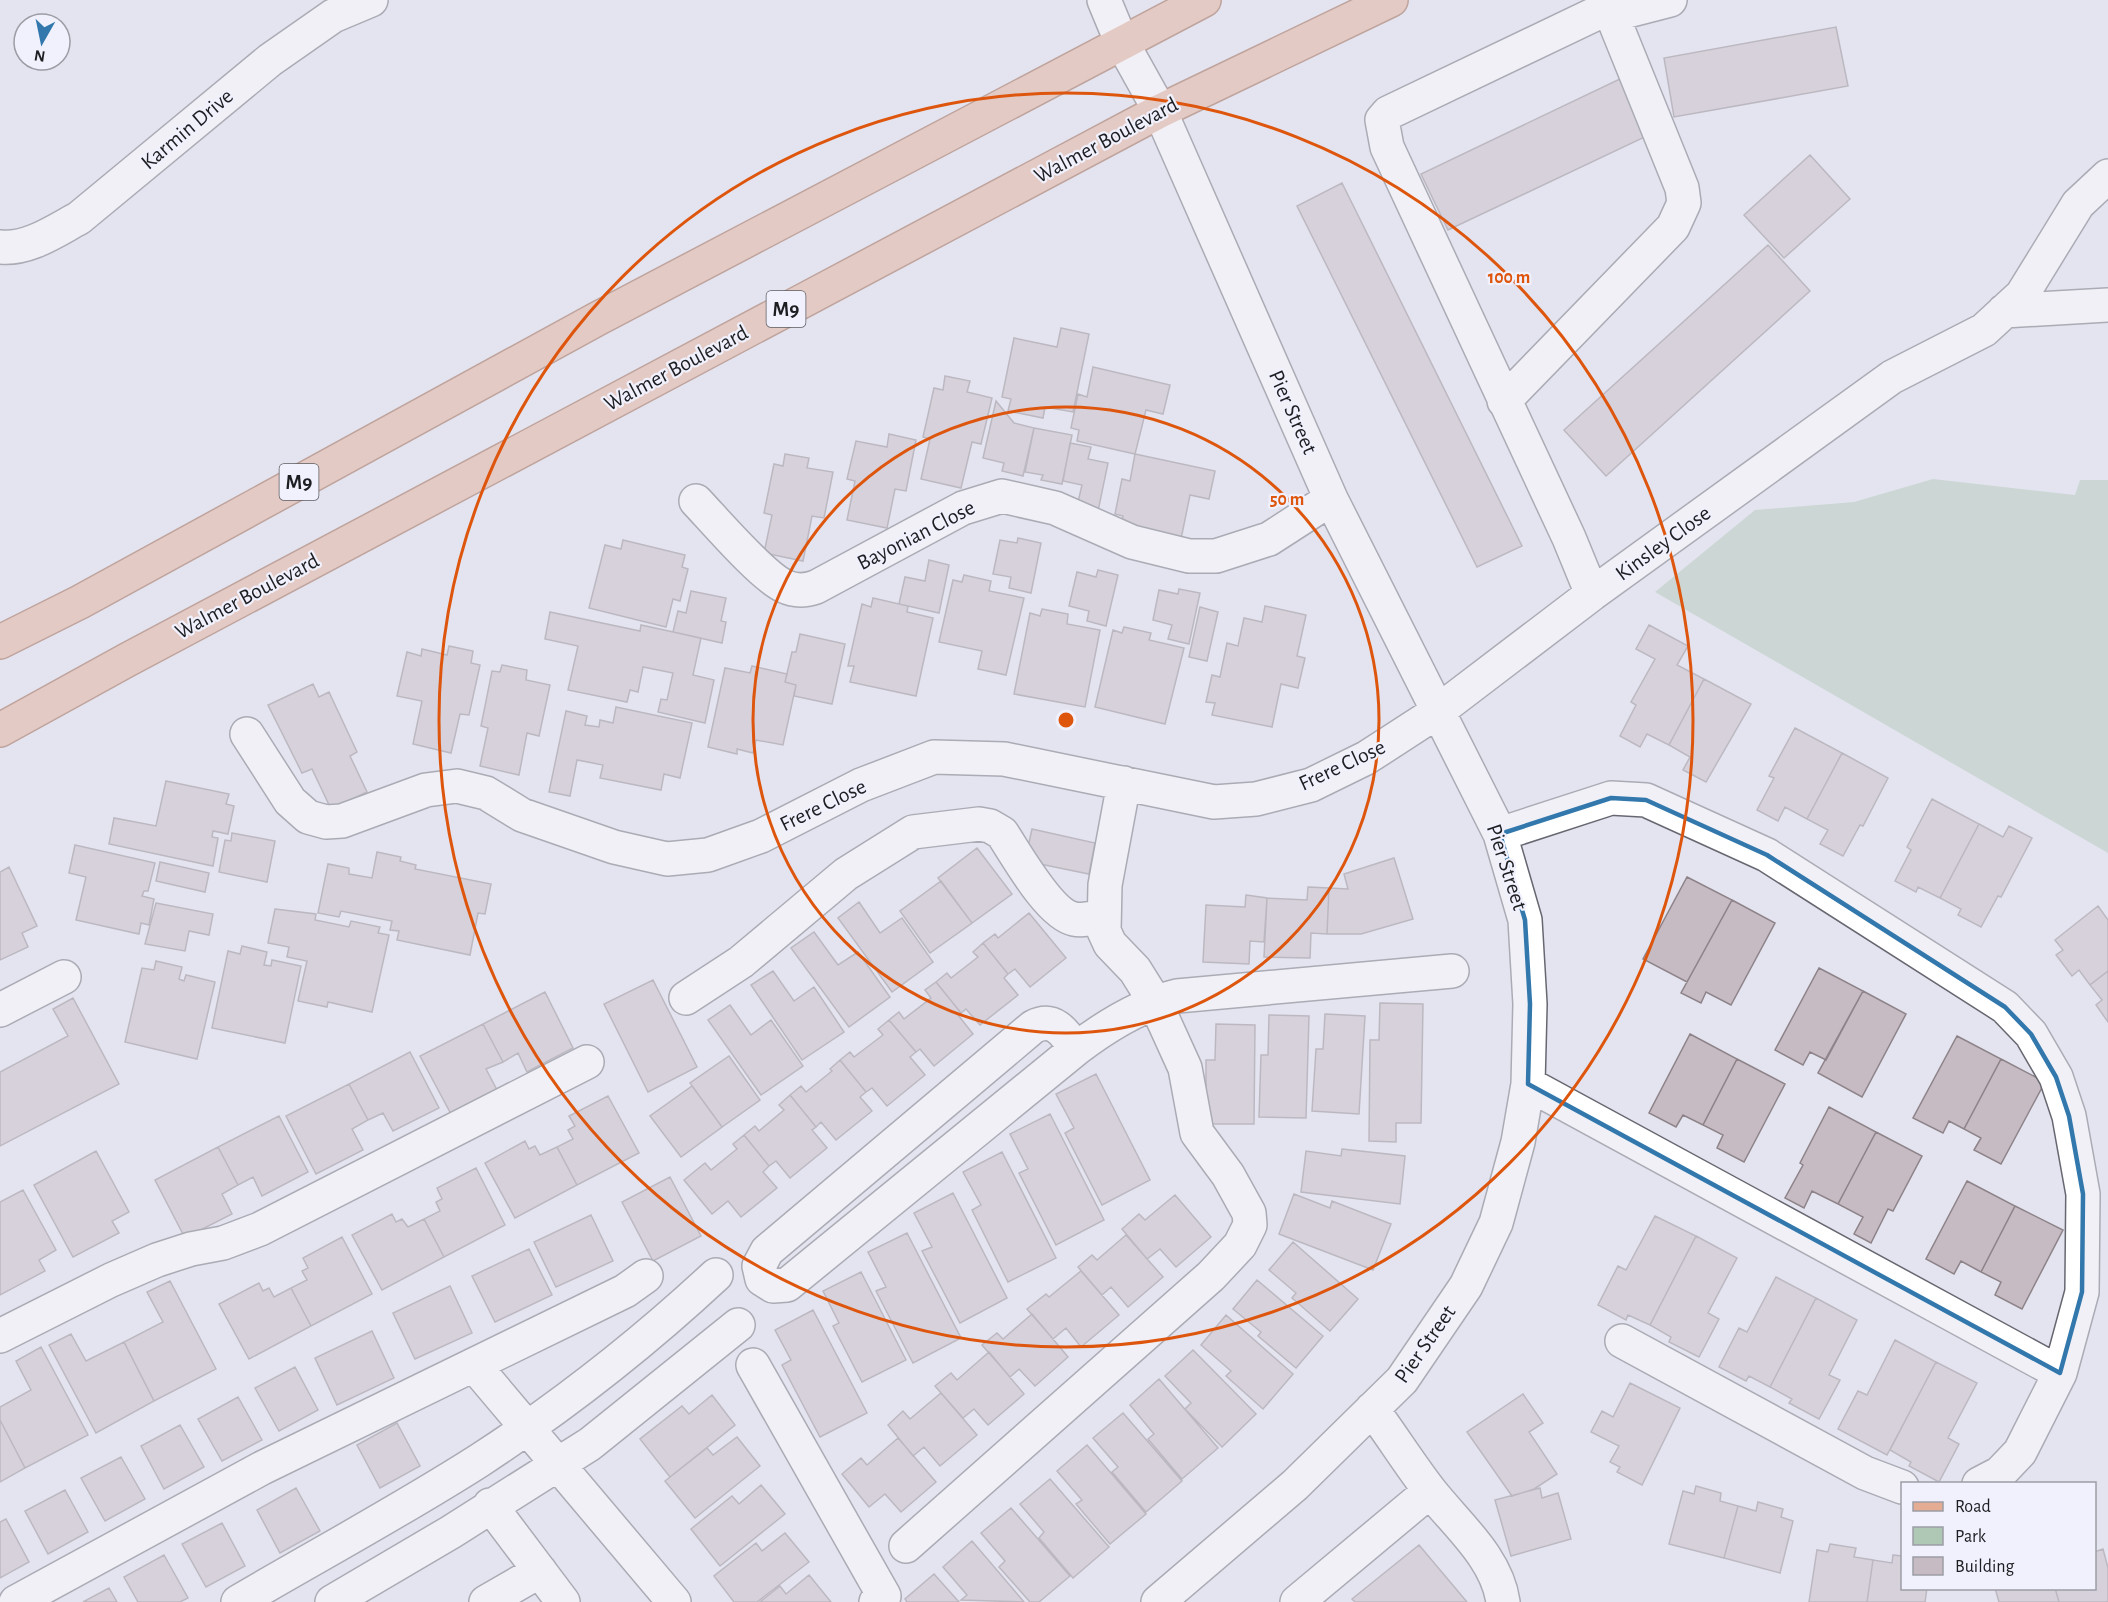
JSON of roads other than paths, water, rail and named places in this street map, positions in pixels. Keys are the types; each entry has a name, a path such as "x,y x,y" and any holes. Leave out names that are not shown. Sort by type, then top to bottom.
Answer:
{"main road":[{"name":"M9","path":"0,642 90,597 597,319 1121,41 1204,0"},
{"name":"Walmer Boulevard","path":"0,730 127,660 1160,111 1391,0"}],"street":[{"name":"Karmin Drive","path":"0,247 14,248 44,237 79,218 270,60 333,16 371,0"},
{"name":"Pier Street","path":"1104,0 1121,41 1160,111 1331,499 1500,834 1525,920 1530,1004 1528,1084 1518,1142 1496,1223 1466,1286 1402,1380 1294,1485 1158,1602"},
{"path":"1592,594 1569,538 1388,147 1382,120 1388,113 1594,14 1603,12 1612,15 1670,0"},
{"path":"1504,401 1673,227 1684,203 1682,188 1612,15"},
{"name":"Kinsley Close","path":"1437,712 1592,594 1892,377 1984,330 2022,295 2078,204 2108,176"},
{"path":"2004,312 2108,305"},
{"name":"Bayonian Close","path":"696,501 772,579 791,589 802,590 816,587 963,508 1002,496 1055,508 1132,542 1189,556 1216,556 1269,539 1331,499"},
{"name":"Frere Close","path":"247,734 290,801 308,817 326,822 342,821 393,805 426,790 458,786 486,794 522,814 614,848 667,859 708,855 761,836 861,785 934,757 1004,759 1214,802 1256,799 1311,785 1366,758 1437,712"},
{"path":"906,1546 1211,1276 1231,1256 1246,1235 1250,1225 1248,1208 1197,1133 1185,1068 1155,1002 1134,970 1110,944 1104,931 1102,916 1105,885 1124,783"},
{"path":"1500,834 1611,798 1646,800 1767,855 2006,1007 2031,1034 2055,1077 2069,1116 2083,1194 2082,1292 2060,1373 2020,1452 2000,1473 1983,1482"},
{"path":"686,998 741,962 846,874 913,832 979,824 996,828 1002,833 1044,893 1066,916 1081,920 1102,916"},
{"path":"1076,1049 1056,1025 1049,1023 1034,1027 767,1251 759,1266 762,1279 773,1286 787,1285 1098,1032 1155,1002 1177,996 1452,971"},
{"path":"0,1010 64,976"},
{"path":"0,1336 111,1280 157,1260 191,1249 223,1243 260,1229 587,1062"},
{"path":"1528,1084 2060,1373"},
{"path":"238,1602 479,1460 528,1427 592,1381 677,1311 716,1275"},
{"path":"16,1602 262,1468 625,1291 646,1276"},
{"path":"332,1602 560,1464 656,1393 738,1325"},
{"path":"1622,1341 1865,1473 1901,1486"},
{"path":"474,1365 675,1602"},
{"path":"753,1365 884,1596 876,1602"},
{"path":"1372,1409 1430,1491 1474,1543 1500,1585 1503,1602"},
{"path":"1297,1602 1430,1491"},
{"path":"490,1505 563,1602"},
{"path":"486,1602 540,1571"}]}
